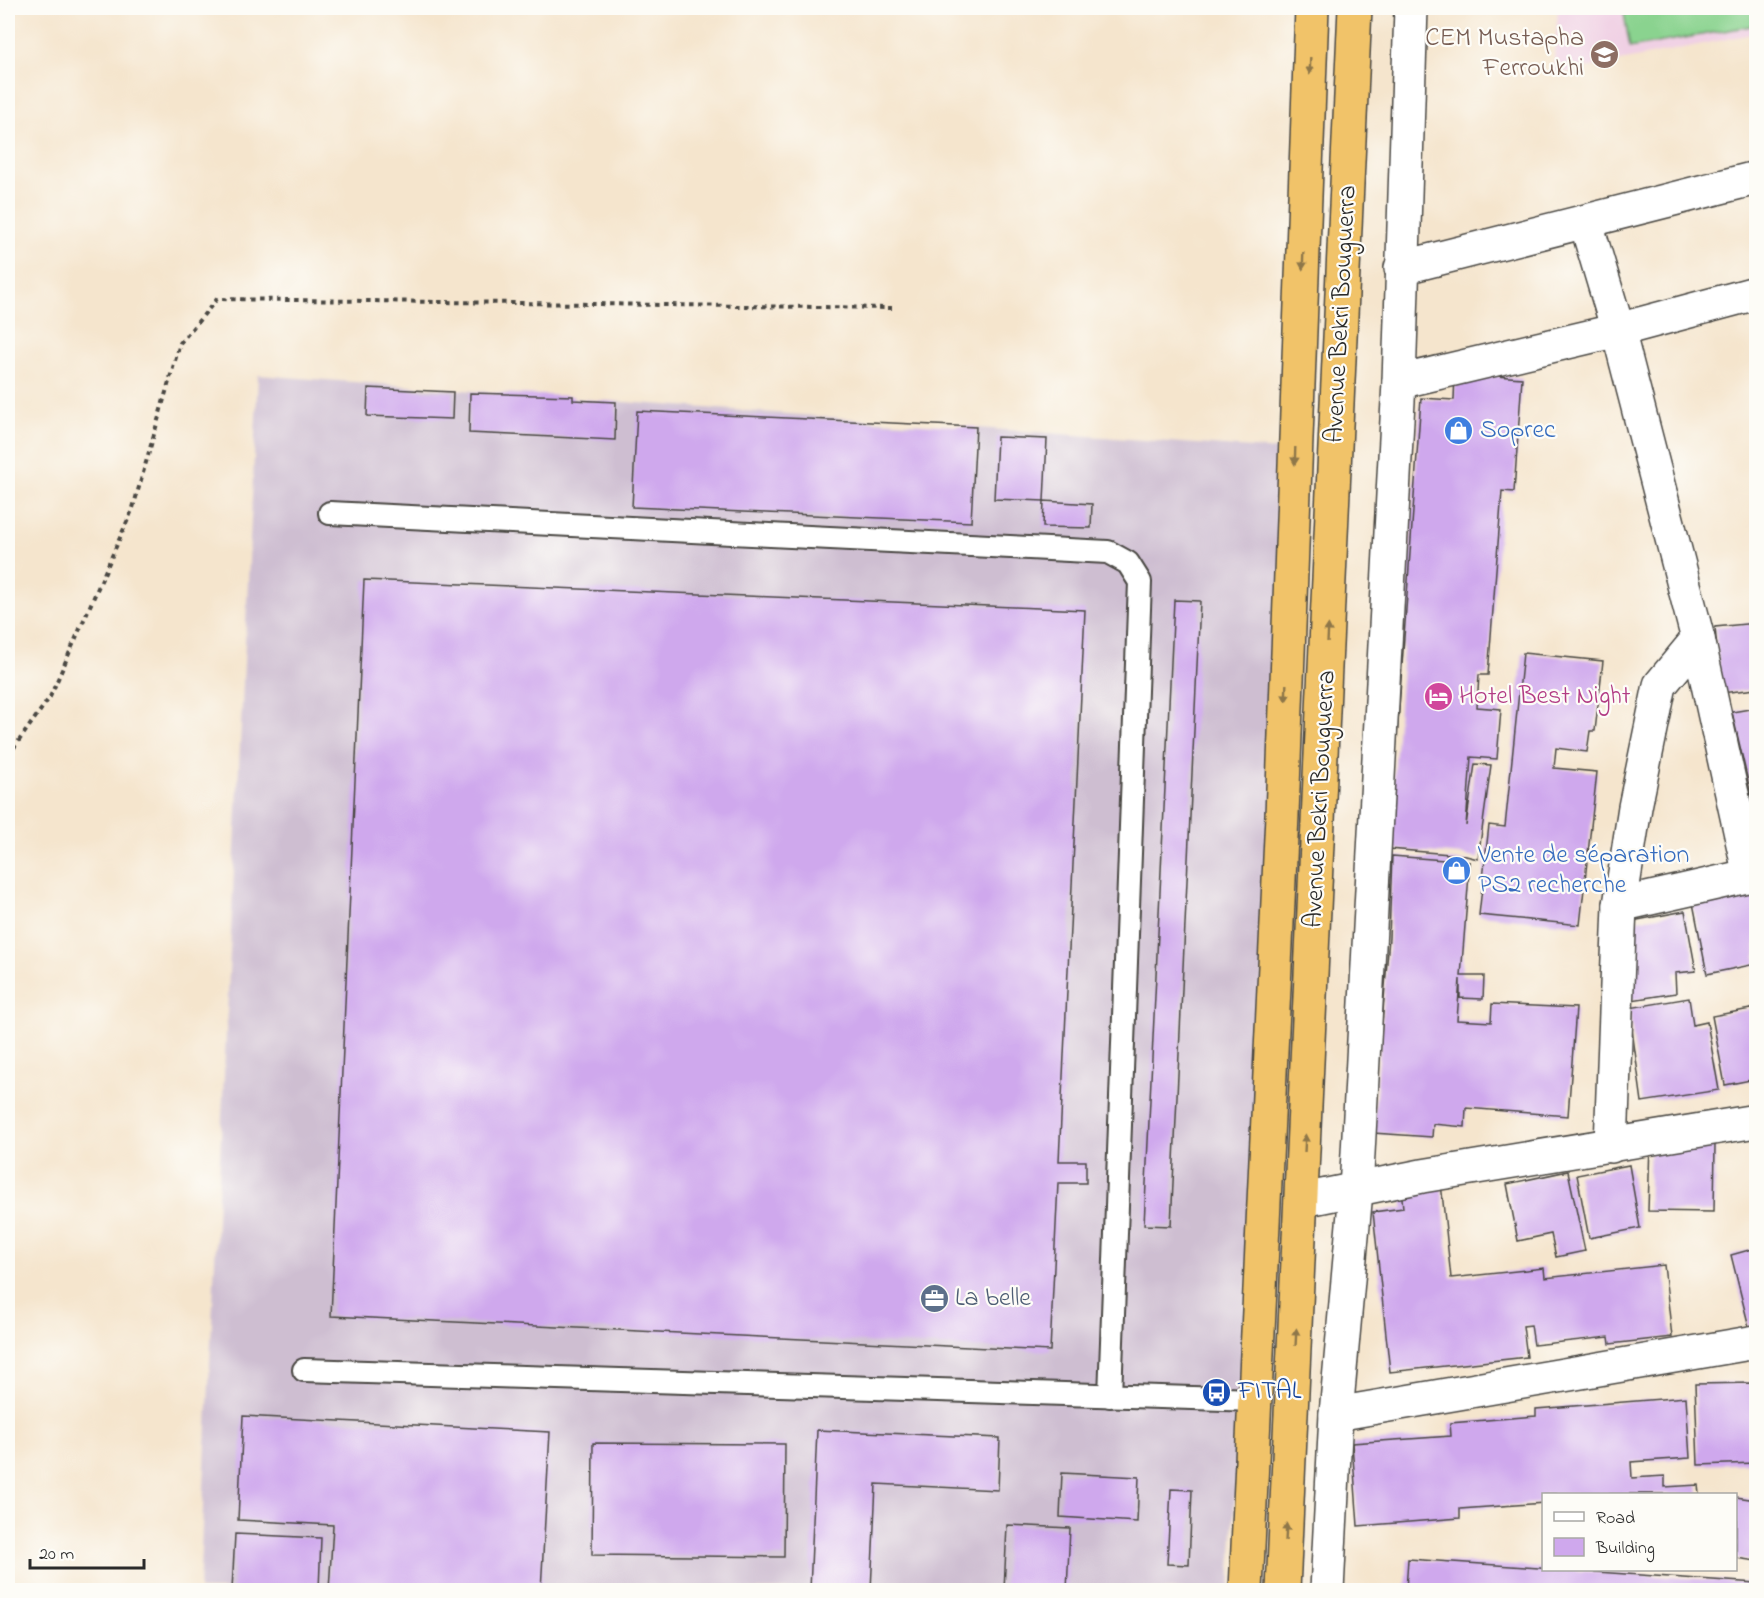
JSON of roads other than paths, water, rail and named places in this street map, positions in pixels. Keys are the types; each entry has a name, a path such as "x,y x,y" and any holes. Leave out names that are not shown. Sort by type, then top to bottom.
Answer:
{"highway":[{"name":"Avenue Bekri Bouguerra","path":"1246,1590 1256,1400 1312,8"},
{"name":"Avenue Bekri Bouguerra","path":"1283,1590 1303,1200 1355,8"}],"street":[{"path":"1327,1590 1335,1414 1356,1191 1399,382 1411,8"},
{"path":"1401,268 1586,223 1756,178"},
{"path":"1586,223 1618,330 1698,639 1753,875 1620,904"},
{"path":"1399,382 1618,330 1756,293"},
{"path":"1611,1146 1620,904 1635,807 1660,686 1698,639"},
{"path":"1303,1200 1422,1176 1756,1120"},
{"path":"1335,1414 1756,1342"}],"lane":[{"path":"330,513 1108,552 1128,563 1140,582 1110,1396"},
{"path":"304,1370 1256,1400"}],"place":[{"name":"CEM Mustapha Ferroukhi","path":"1605,54"},
{"name":"Soprec","path":"1459,431"},
{"name":"Hotel Best Night","path":"1438,697"},
{"name":"Vente de séparation PS2 recherche","path":"1457,871"},
{"name":"La belle","path":"934,1299"},
{"name":"FITAL","path":"1217,1392"}]}
